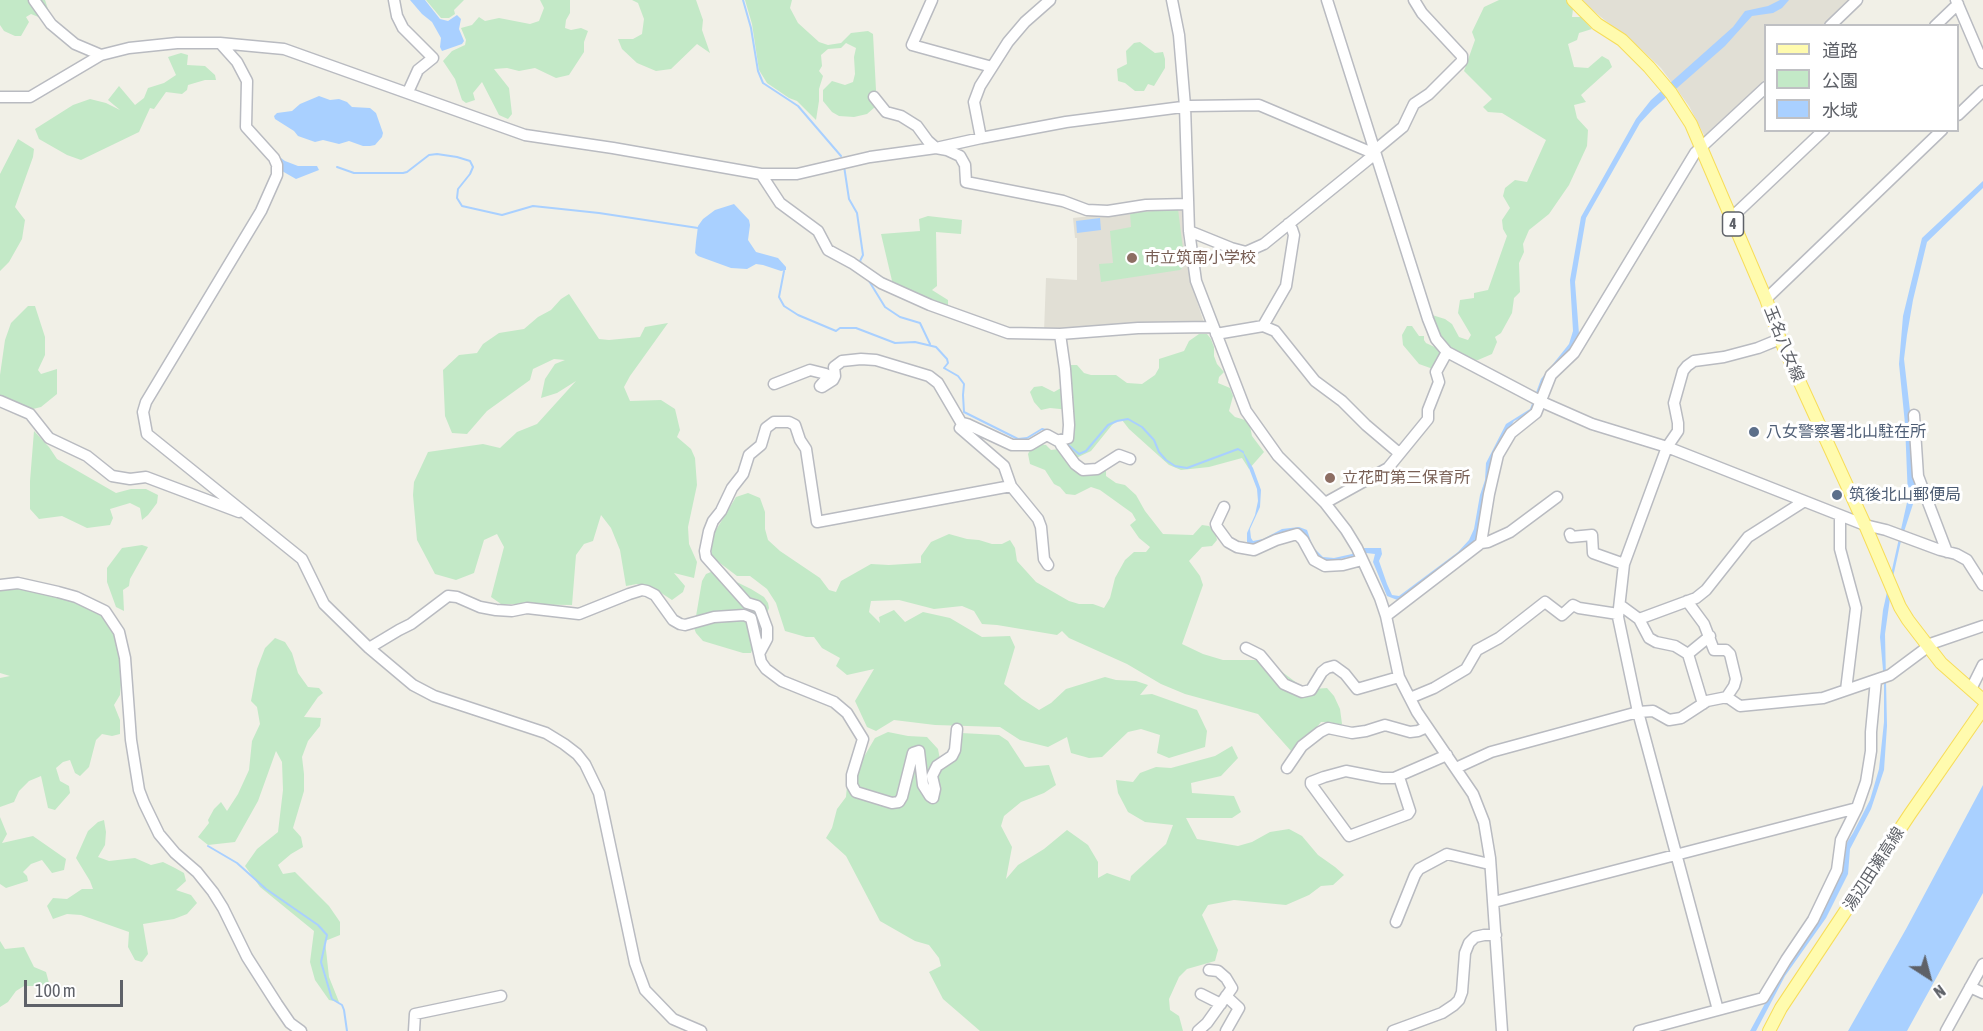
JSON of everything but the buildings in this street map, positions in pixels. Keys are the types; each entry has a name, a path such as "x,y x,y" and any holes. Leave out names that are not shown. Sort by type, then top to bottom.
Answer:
{"main road":[{"name":"玉名八女線","path":"1573,0 1597,24 1622,40 1668,90 1691,124 1766,299 1780,339 1858,512 1866,525 1894,594 1908,621 1941,663 1983,700"},
{"name":"湯辺田瀬高線","path":"1769,1031 1781,1008 1903,824 1983,709"}],"street":[{"path":"34,0 51,24 75,44 101,55"},
{"path":"394,0 397,16 403,28 420,42 433,58 418,70 408,92"},
{"path":"932,0 912,45 992,67"},
{"path":"981,138 974,102 980,86 1008,42 1025,22 1049,0"},
{"path":"1172,0 1179,35 1185,106 1189,231 1196,281 1246,411 1278,456 1325,503 1346,530 1380,598 1399,677 1417,712 1473,794 1484,822 1490,858 1502,1031"},
{"path":"1327,0 1428,319 1436,339 1447,352 1537,400 1592,424 1667,447 1840,516 1956,554 1967,560 1983,585"},
{"path":"1189,231 1246,252 1264,244 1374,153 1403,126 1414,104 1429,94 1462,62 1462,56 1422,13 1414,0"},
{"path":"1832,24 1857,0"},
{"path":"1937,24 1957,2 1982,58"},
{"path":"220,43 237,62 247,81 246,127 274,158 278,165 277,175 261,211 146,402 143,412 147,434 302,559 324,604 369,648 413,685 434,696 546,733 564,744 585,764 599,793 635,963 645,990 673,1019 701,1031"},
{"path":"0,97 30,97 101,55 129,48 167,44 220,43 284,49 525,135 761,174 797,174 870,157 936,148 1066,122 1185,106 1259,105 1374,153"},
{"path":"1481,543 1498,455 1511,433 1536,413 1537,400 1551,375 1574,353 1695,153 1764,89"},
{"path":"1959,114 1983,91"},
{"path":"874,97 886,112 901,116 917,126 936,148 960,156 965,165 966,182 1063,201 1087,210 1108,211 1146,205 1188,204"},
{"path":"1731,219 1822,132"},
{"path":"1766,299 1939,132"},
{"path":"761,174 780,203 818,231 828,250 881,283 930,305 1008,333 1060,334 1138,328 1214,330 1263,326 1275,331 1315,381 1342,400 1366,425 1399,453"},
{"path":"1263,326 1286,286 1294,235 1288,224"},
{"path":"962,424 987,432 1012,445 1030,445 1047,435 1058,441 1068,438 1065,369 1060,334"},
{"path":"1718,1010 1638,712 1627,665 1619,610 1624,564 1667,447 1678,431 1674,403 1683,371 1694,361 1724,357 1758,348 1780,339"},
{"path":"1325,503 1388,468 1428,420 1428,411 1440,382 1436,372 1447,352"},
{"path":"774,384 810,370 826,374 827,378 820,386 822,387 833,380 834,367 842,361 861,358 876,360 930,376 938,383 962,424 960,428 1004,466 1011,486 1038,519 1044,559 1048,566"},
{"path":"0,401 30,414 49,438 87,456 112,476 130,479 146,477 248,515"},
{"path":"1914,415 1918,476 1947,552"},
{"path":"760,652 767,639 767,628 760,609 747,603 706,557 705,551 713,521 722,511 732,488 743,474 749,455 761,445 766,428 774,422 789,422 795,425 806,449 812,523 1011,486"},
{"path":"1060,440 1075,465 1083,470 1097,469 1119,455 1130,459"},
{"path":"1386,616 1481,543 1510,532 1557,497"},
{"path":"1639,619 1696,598 1706,590 1748,537 1803,502"},
{"path":"1224,507 1216,524 1228,542 1237,547 1254,550 1297,534 1314,560 1325,566 1343,565 1360,556"},
{"path":"1840,516 1838,538 1856,608 1846,690"},
{"path":"1570,534 1571,537 1592,535 1593,553 1624,564"},
{"path":"0,585 18,583 58,592 76,597 105,611 119,632 125,658 131,740 139,790 144,803 159,834 175,854 196,872 213,892 247,957 290,1023 301,1031"},
{"path":"369,648 411,624 448,596 496,610 512,611 527,608 579,614 642,590 655,595 673,620 680,624 685,625 714,617 744,615 751,618 761,662 776,677 834,702 847,713 862,739 852,775 852,785 856,792 892,803 899,802 909,763 916,751 919,751 923,785 933,798 932,776 937,766 952,756 955,750 957,729"},
{"path":"1687,601 1704,624 1714,650 1726,650 1730,654 1736,679 1726,698"},
{"path":"1410,698 1434,688 1466,669 1477,650 1499,638 1545,602 1562,615 1573,605 1579,608 1619,610 1639,619 1649,638 1675,646 1688,654 1703,704"},
{"path":"1456,768 1491,752 1638,712 1653,711 1669,720 1681,718 1707,701 1726,698 1740,706 1823,698 1883,678 1933,644 1983,627"},
{"path":"1688,654 1710,636"},
{"path":"1246,648 1260,656 1284,684 1302,692 1311,690 1322,672 1334,666 1345,674 1357,689 1399,677"},
{"path":"1971,689 1983,665"},
{"path":"1639,1031 1763,998 1813,920 1837,870 1841,840 1857,808 1866,782 1871,751 1871,732 1883,678"},
{"path":"1287,768 1302,746 1328,728 1352,733 1385,725 1410,732 1427,727"},
{"path":"1399,777 1410,811 1408,814 1349,836 1311,784 1324,777 1346,771 1382,778 1399,777 1447,755"},
{"path":"1494,902 1857,808"},
{"path":"1396,922 1419,869 1448,854 1485,863"},
{"path":"1393,1031 1454,1005 1462,992 1465,953 1469,943 1476,937 1496,935"},
{"path":"1946,1031 1983,964"},
{"path":"1198,1031 1207,1023 1232,986 1218,971 1209,969"},
{"path":"1970,987 1983,993"},
{"path":"1201,994 1223,1000 1239,1008 1226,1031"},
{"path":"414,1031 415,1014 501,996"}],"shaded area":[{"path":"1580,0 1853,0 1827,24 1764,24 1764,83 1706,139 1689,106 1661,68"},
{"name":"市立筑南小学校","path":"1182,206 1183,238 1191,283 1204,323 1152,322 1044,332 1046,278 1077,280 1077,238 1075,238 1073,218"}],"green space":[{"path":"0,0 45,0 50,15 41,18 31,14 26,17 29,22 21,36 15,36 4,31 0,25"},
{"path":"426,0 464,0 454,10 455,14 449,18 441,18"},
{"path":"540,0 570,0 570,13 565,28 571,30 581,28 588,31 584,42 584,52 569,75 556,78 535,68 519,71 507,68 494,69 509,88 512,114 508,119 499,115 482,82 473,93 475,100 466,103 462,100 455,79 443,61 452,51 465,45 466,40 461,28 472,25 479,17 485,21 499,18 530,24 539,21 544,8"},
{"path":"632,0 696,0 703,20 702,30 710,53 697,44 671,69 656,71 637,63 622,49 618,39 633,39 642,34 644,19 638,3"},
{"path":"745,0 792,0 790,8 798,23 819,42 828,45 841,43 851,33 868,31 873,34 876,90 879,100 875,107 867,114 854,117 839,116 832,112 823,101 823,90 832,81 845,85 853,82 856,48 846,43 841,48 828,49 821,55 822,66 819,71 823,76 819,89 816,120 797,101 767,83 759,70 752,24"},
{"path":"1499,0 1569,0 1573,9 1572,17 1581,17 1592,29 1579,33 1577,40 1568,44 1574,67 1588,68 1602,56 1609,60 1612,67 1581,95 1586,102 1574,105 1577,118 1588,130 1587,146 1569,185 1549,214 1529,230 1519,263 1520,292 1514,298 1512,313 1501,333 1495,337 1497,342 1492,354 1478,360 1460,359 1443,345 1432,315 1445,319 1452,324 1459,337 1468,340 1471,335 1458,313 1460,300 1474,298 1474,293 1488,290 1507,236 1502,220 1510,208 1503,196 1505,188 1515,180 1527,182 1546,140 1502,113 1488,112 1483,107 1492,99 1464,71 1475,40 1472,32 1484,7"},
{"path":"1140,42 1155,53 1163,52 1165,68 1154,86 1148,84 1144,91 1135,91 1125,83 1118,81 1117,69 1127,64 1126,51 1134,43"},
{"path":"181,53 188,55 187,65 205,66 215,75 216,80 205,80 188,85 187,90 182,94 166,92 154,109 150,108 139,132 81,160 39,139 35,129 73,105 90,99 120,110 108,100 119,86 135,105 144,98 148,88 164,83 176,75 168,57"},
{"path":"18,139 34,149 15,207 25,220 22,239 9,262 0,271 0,174"},
{"path":"1178,209 1185,265 1180,270 1101,282 1099,264 1113,263 1110,231 1131,227 1130,213"},
{"path":"928,216 962,220 961,234 936,232 937,286 932,290 948,300 948,305 942,305 893,285 881,234 920,231 919,219"},
{"path":"569,294 599,339 640,337 645,327 668,323 624,387 630,401 661,400 675,409 680,430 677,437 691,449 695,458 697,485 688,527 689,544 697,562 694,578 674,573 685,586 683,592 672,600 652,587 637,584 626,586 620,550 611,528 601,515 593,541 584,544 576,555 572,605 501,604 491,597 504,547 497,534 484,540 474,573 456,580 435,574 417,540 414,482 428,452 483,444 500,448 517,432 537,424 576,381 557,393 541,398 545,379 555,364 565,360 554,359 533,369 530,380 487,411 467,434 452,433 445,416 443,370 459,355 477,353 483,344 499,333 524,329"},
{"path":"28,306 35,306 45,337 45,355 38,370 41,374 57,369 57,394 41,407 29,410 0,398 0,375 5,340 11,323"},
{"path":"1407,326 1412,326 1419,336 1424,336 1426,343 1441,350 1442,355 1433,369 1419,364 1403,345 1402,335"},
{"path":"1199,334 1207,334 1211,339 1217,364 1224,372 1219,377 1218,383 1230,388 1233,396 1229,411 1235,417 1245,420 1250,426 1252,436 1264,452 1249,469 1242,458 1209,467 1181,470 1169,465 1122,420 1117,420 1091,451 1072,460 1071,465 1106,470 1106,476 1116,483 1125,485 1136,495 1163,534 1193,535 1202,525 1209,526 1215,531 1217,540 1212,546 1202,547 1189,561 1200,576 1203,585 1182,644 1223,660 1259,660 1278,669 1301,686 1314,689 1327,688 1340,709 1342,724 1338,727 1330,722 1321,722 1291,751 1258,714 1185,694 1161,684 1127,664 1069,638 1062,631 1057,635 982,624 974,611 962,606 934,609 899,600 871,601 869,612 880,623 879,617 894,610 905,622 923,612 950,618 982,637 1010,636 1015,647 1004,684 1039,710 1051,703 1066,689 1105,677 1136,681 1148,685 1140,695 1152,694 1197,710 1207,731 1205,747 1169,758 1157,753 1160,735 1141,729 1128,732 1102,757 1089,758 1071,753 1067,737 1048,747 1020,740 1000,727 935,725 894,720 876,731 867,727 855,701 874,669 847,675 836,666 840,658 822,648 814,637 785,631 776,603 767,589 750,576 737,576 712,557 710,540 736,497 748,493 760,498 765,512 765,529 768,540 780,551 820,578 829,590 836,592 841,581 871,564 921,563 921,556 931,542 949,534 992,544 1002,544 1010,540 1015,548 1017,561 1036,582 1069,601 1104,608 1110,598 1115,578 1125,560 1134,552 1146,552 1150,547 1139,538 1130,525 1136,520 1132,513 1100,490 1091,487 1075,495 1066,494 1054,484 1045,470 1030,464 1028,454 1031,448 1038,444 1046,445 1051,450 1059,449 1065,447 1070,441 1070,410 1050,408 1041,410 1034,402 1030,392 1034,387 1042,386 1054,392 1061,388 1070,391 1070,365 1077,365 1084,373 1091,375 1116,375 1127,383 1142,384 1155,375 1159,368 1159,359 1184,351 1189,341"},
{"path":"34,431 57,459 116,493 131,489 146,489 158,495 157,503 142,520 140,508 130,503 110,509 113,518 110,525 87,528 62,516 39,519 30,509"},
{"path":"142,545 148,547 130,579 129,586 123,590 124,611 116,607 107,582 107,568 122,548"},
{"path":"716,572 751,589 764,597 768,603 769,608 751,653 743,653 703,641 696,633 694,628 702,581 706,574"},
{"path":"16,586 74,600 99,610 116,632 123,659 120,695 114,705 120,720 120,734 112,736 102,734 96,740 89,767 80,776 75,773 70,760 56,768 60,781 69,786 70,793 55,810 48,808 41,776 29,781 19,791 14,802 0,807 0,678 10,676 0,673 0,588"},
{"path":"275,638 285,642 292,653 298,673 308,687 319,688 323,693 304,717 321,718 320,726 308,741 302,757 304,791 293,828 301,837 303,847 278,865 283,874 295,872 329,906 340,922 340,935 325,941 329,977 339,1002 329,1000 315,980 310,962 314,931 260,887 245,866 257,849 278,832 283,790 282,762 276,751 258,801 235,842 208,845 198,837 209,823 208,820 214,809 221,802 227,811 249,770 252,741 260,724 257,707 251,701 257,669 265,648"},
{"path":"888,732 927,737 938,749 942,770 956,759 961,733 999,735 1008,741 1025,767 1049,765 1056,785 1044,793 1021,802 1004,816 1001,826 1012,847 1006,879 1018,865 1044,849 1067,830 1088,845 1098,862 1098,878 1107,873 1130,881 1131,876 1166,844 1173,825 1145,822 1128,812 1118,793 1116,780 1133,782 1140,773 1156,767 1171,768 1215,756 1232,746 1238,758 1221,776 1191,783 1192,793 1234,796 1241,812 1232,818 1186,818 1197,839 1238,846 1252,842 1270,832 1289,829 1302,836 1318,855 1344,875 1333,885 1321,886 1309,895 1286,905 1234,900 1208,905 1202,915 1218,950 1215,961 1187,969 1179,977 1169,999 1170,1010 1179,1016 1183,1031 980,1031 943,999 929,972 941,966 939,958 929,945 915,941 880,921 846,856 826,838 832,828 837,809 846,797 847,786 875,738"},
{"path":"0,817 7,834 2,843 33,836 66,859 64,870 52,873 42,860 31,864 23,872 28,881 6,888 0,884"},
{"path":"104,820 105,845 98,857 109,861 135,858 151,865 163,862 184,873 186,881 176,890 191,895 197,903 187,914 174,919 143,924 148,954 142,962 135,960 128,947 129,932 81,915 67,914 53,919 47,906 53,898 67,899 82,889 93,889 76,858 88,831"},
{"path":"0,941 5,949 24,947 34,967 46,972 49,983 24,986 0,1007"}],"water":[{"path":"410,0 425,0 440,19 448,21 457,15 461,19 459,29 464,41 462,44 442,51 441,38 432,22"},
{"path":"1780,0 1789,0 1773,13 1752,16 1725,46 1640,123 1586,218 1575,282 1579,334 1530,414 1514,421 1507,432 1482,501 1479,537 1400,601 1387,596 1373,562 1375,554 1366,553 1336,560 1321,560 1314,553 1302,531 1292,530 1251,546 1247,542 1247,533 1255,515 1258,501 1257,489 1242,450 1253,468 1261,490 1260,507 1250,529 1253,541 1263,539 1282,529 1299,527 1307,530 1313,547 1323,557 1334,558 1352,554 1364,548 1381,548 1382,554 1379,561 1387,584 1392,595 1399,596 1458,552 1469,540 1474,529 1485,480 1486,463 1506,424 1530,409 1541,379 1569,344 1573,331 1570,280 1581,217 1636,119 1651,100 1733,27 1745,11 1768,6"},
{"path":"319,96 330,100 339,99 352,107 370,108 376,113 383,133 382,137 375,145 370,146 349,141 339,144 323,140 315,142 298,136 275,119 274,116 277,113 292,111 300,104"},
{"path":"277,155 298,166 317,166 319,170 296,179 282,171"},
{"path":"1983,181 1983,188 1927,242 1907,335 1904,359 1913,437 1915,485 1913,504 1893,577 1885,634 1887,726 1884,770 1871,809 1850,849 1848,874 1826,918 1785,976 1756,1031 1750,1031 1781,974 1821,915 1842,873 1846,844 1870,800 1879,769 1884,722 1884,681 1880,637 1883,610 1908,498 1905,424 1899,364 1903,316 1922,238"},
{"path":"734,204 749,220 748,240 756,252 778,258 786,270 781,271 756,264 747,269 731,268 695,253 698,226 703,219 715,210"},
{"path":"1100,218 1101,230 1077,233 1076,221"},
{"path":"1983,785 1983,893 1907,1031 1848,1031 1906,929"}],"waterway":[{"path":"743,0 751,28 758,71 763,83 798,106 841,156"},
{"path":"337,167 354,173 403,173 429,155 457,157 470,161 473,167 458,189 457,198 462,206 502,215 533,206 698,228"},
{"path":"844,166 849,199 857,213 863,255 860,261 862,264"},
{"path":"784,271 779,297 784,306 798,315 836,331 840,328 856,328 895,343 915,342 936,347 947,359 948,363 944,368 958,376 964,384 964,412 1018,439 1027,438 1042,429 1050,431"},
{"path":"869,281 885,307 900,317 920,323 930,344"},
{"path":"1066,443 1079,454 1086,451 1108,425 1128,419 1142,427 1154,440 1159,452 1175,466 1187,468 1238,449 1243,452"},
{"path":"208,846 237,863 266,889 318,925 327,935 321,962 332,999 342,1005 344,1010 347,1031"}],"place":[{"name":"市立筑南小学校","path":"1132,258"},
{"name":"八女警察署北山駐在所","path":"1754,432"},
{"name":"立花町第三保育所","path":"1330,478"},
{"name":"筑後北山郵便局","path":"1837,495"}]}
